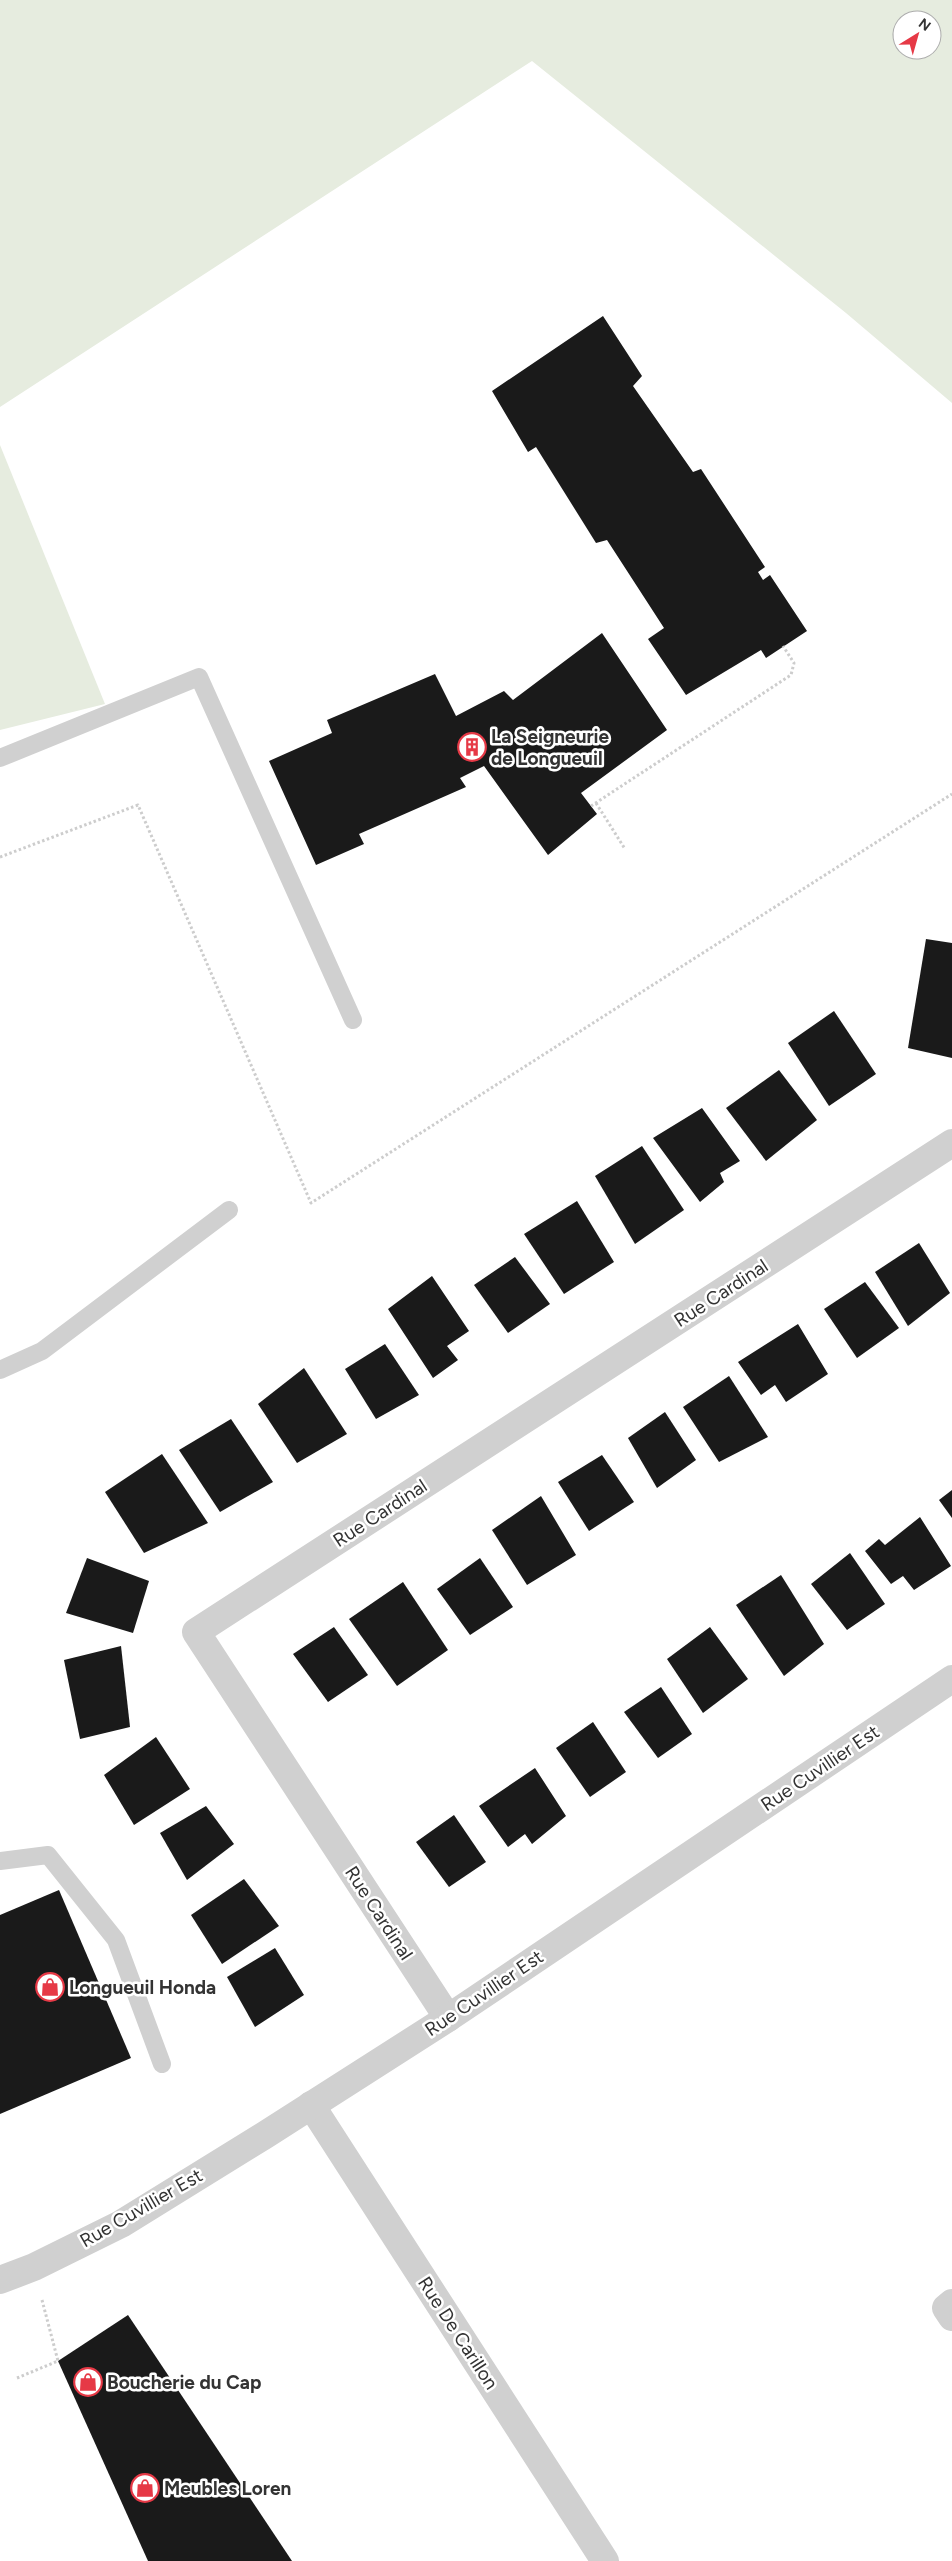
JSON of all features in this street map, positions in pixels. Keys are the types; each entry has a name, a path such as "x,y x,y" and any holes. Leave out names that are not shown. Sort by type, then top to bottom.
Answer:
{"street":[{"name":"Rue Cardinal","path":"448,2018 196,1632 952,1143"},
{"name":"Rue Cuvillier Est","path":"0,2280 34,2268 121,2224 311,2105 448,2018 952,1679"},
{"name":"Rue De Carillon","path":"311,2105 605,2561"},
{"path":"952,2303 946,2308 952,2317"}],"lane":[{"path":"0,758 199,677 353,1020"},
{"path":"0,1370 42,1351 229,1210"},
{"path":"0,1861 48,1855 116,1940 162,2064"}],"path":[{"path":"591,806 791,674 794,663 783,646"},
{"path":"0,857 138,805 311,1203 952,794"},
{"path":"596,803 625,848"},
{"path":"17,2378 58,2361 34,2268"}],"shaded area":[{"path":"0,0 952,0 952,403 846,313 532,61 0,407"},
{"path":"0,445 105,704 0,730"}],"building":[{"path":"603,316 642,376 633,386 693,472 701,469 765,567 758,572 763,580 770,575 807,631 766,658 761,650 686,695 648,639 664,628 607,540 596,543 536,447 528,452 492,391"},
{"name":"La Seigneurie de Longueuil","path":"602,633 667,730 581,793 597,814 548,855 484,766 460,778 466,787 359,834 364,844 316,865 269,761 332,733 327,720 435,674 456,716 504,691 513,700"},
{"path":"926,939 952,943 952,1058 908,1048"},
{"path":"834,1011 876,1074 829,1106 788,1043"},
{"path":"779,1070 817,1120 766,1161 726,1108"},
{"path":"702,1108 740,1161 720,1173 724,1182 700,1202 653,1138"},
{"path":"642,1146 684,1210 635,1244 595,1176"},
{"path":"577,1201 614,1262 564,1294 524,1234"},
{"path":"919,1243 950,1293 908,1326 875,1272"},
{"path":"515,1257 550,1304 508,1333 474,1285"},
{"path":"432,1276 469,1331 447,1346 458,1360 433,1378 388,1309"},
{"path":"865,1282 899,1328 857,1358 824,1309"},
{"path":"798,1324 828,1374 786,1402 775,1385 761,1395 738,1362"},
{"path":"385,1344 419,1395 376,1419 345,1369"},
{"path":"304,1368 347,1434 297,1463 258,1404"},
{"path":"729,1376 768,1437 719,1462 683,1407"},
{"path":"665,1412 696,1460 657,1488 628,1438"},
{"path":"231,1419 273,1482 220,1512 179,1450"},
{"path":"162,1454 208,1523 144,1553 105,1492"},
{"path":"602,1455 634,1502 589,1531 558,1482"},
{"path":"952,1490 952,1518 939,1500"},
{"path":"541,1496 576,1555 527,1585 492,1530"},
{"path":"920,1517 951,1566 914,1590 903,1576 891,1584 865,1551 879,1539 885,1545"},
{"path":"850,1553 885,1604 847,1630 811,1584"},
{"path":"87,1558 149,1581 133,1633 66,1613"},
{"path":"480,1558 513,1607 470,1635 437,1589"},
{"path":"781,1575 824,1644 784,1676 736,1605"},
{"path":"403,1582 448,1650 397,1686 349,1619"},
{"path":"334,1627 368,1675 328,1702 293,1654"},
{"path":"710,1627 748,1679 703,1713 667,1659"},
{"path":"121,1646 130,1727 80,1739 64,1660"},
{"path":"661,1687 692,1734 658,1758 624,1712"},
{"path":"593,1722 626,1772 590,1797 556,1748"},
{"path":"156,1737 190,1789 134,1825 104,1775"},
{"path":"535,1768 566,1816 532,1844 525,1834 508,1847 479,1806"},
{"path":"206,1806 234,1844 187,1880 160,1833"},
{"path":"454,1815 486,1862 449,1887 416,1842"},
{"path":"244,1879 279,1926 222,1964 191,1915"},
{"name":"Longueuil Honda","path":"59,1890 131,2058 0,2114 0,1915"},
{"path":"275,1948 304,1995 255,2027 227,1977"},
{"path":"128,2315 292,2561 148,2561 58,2361"}],"place":[{"name":"La Seigneurie de Longueuil","path":"472,747"},
{"name":"Longueuil Honda","path":"50,1987"},
{"name":"Boucherie du Cap","path":"88,2382"},
{"name":"Meubles Loren","path":"145,2488"}]}
